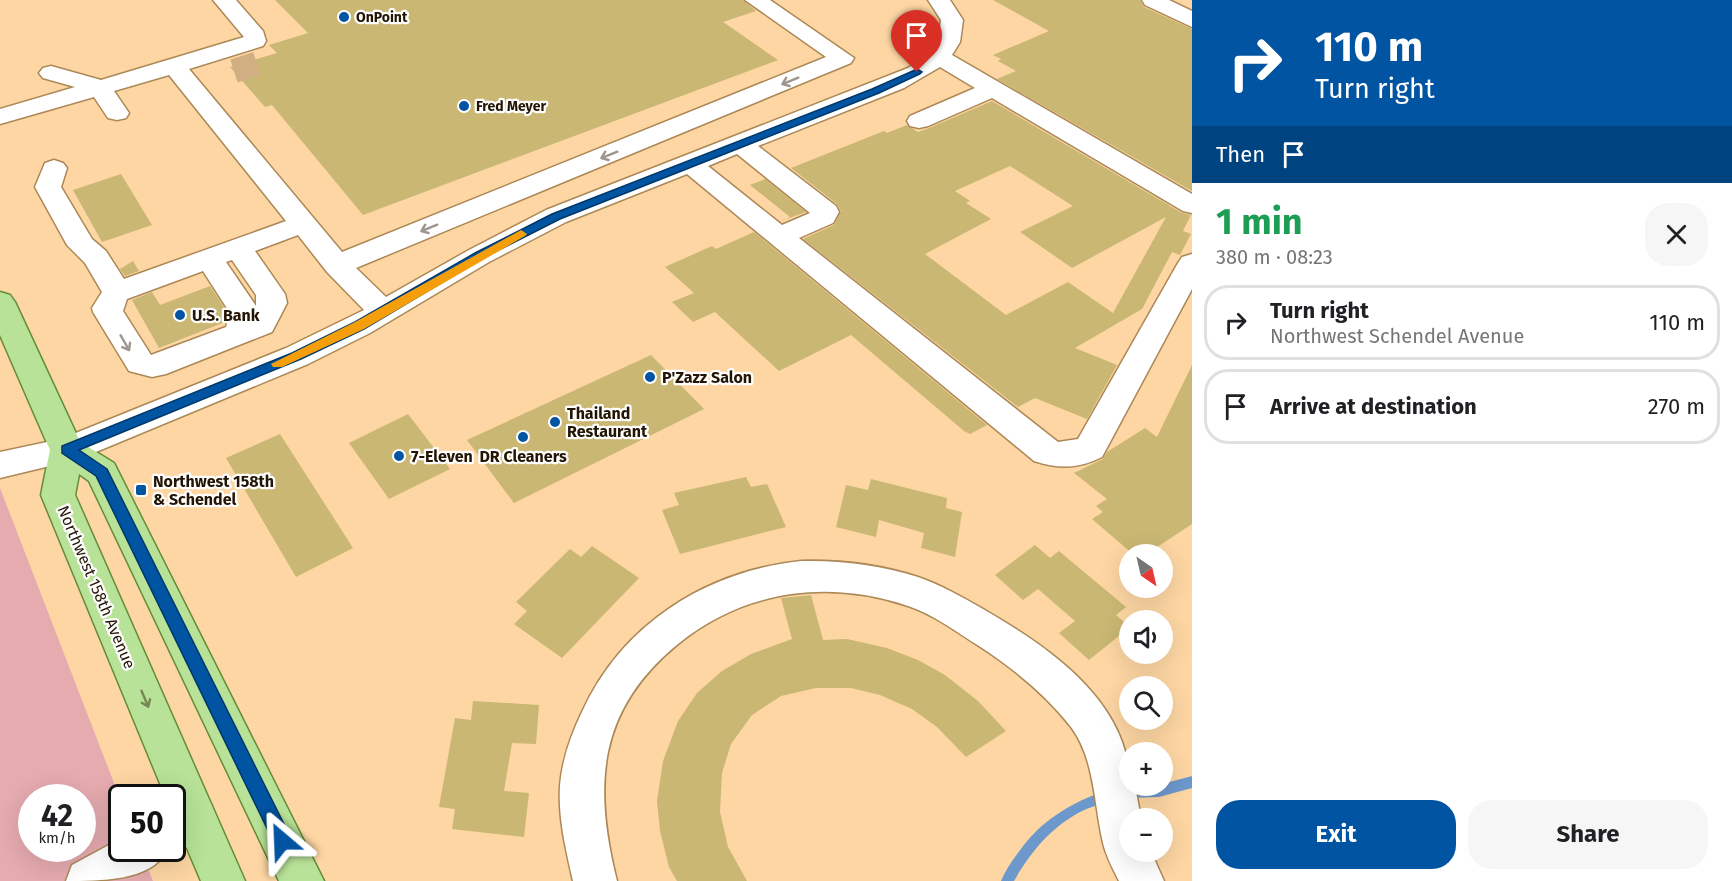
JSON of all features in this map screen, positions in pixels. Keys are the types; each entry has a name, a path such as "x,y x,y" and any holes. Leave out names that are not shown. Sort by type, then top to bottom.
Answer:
{"main road":[{"path":"0,302 67,450 102,472 302,881"},
{"name":"Northwest 158th Avenue","path":"67,450 58,495 168,784"},
{"name":"Northwest 158th Avenue","path":"186,829 223,881"}],"street":[{"path":"0,117 100,87 207,75 259,49 255,36 224,0"},
{"path":"0,488 67,450 297,356 383,312 479,256 556,216 876,91 917,72 939,57 949,43 952,20 939,0"},
{"path":"1153,0 1192,20"},
{"path":"337,265 843,58 766,2"},
{"path":"939,57 1192,205"},
{"path":"51,73 100,87 117,113"},
{"path":"207,75 303,224 337,265 383,312"},
{"path":"919,121 994,89"},
{"path":"739,144 826,212 823,217 780,236"},
{"path":"689,163 1046,452 1059,456 1076,456 1090,448 1192,263"},
{"path":"54,168 48,187 81,245 96,257 117,292"},
{"path":"244,245 270,294 272,303 249,330 166,363 152,366 140,363 106,308 117,292 244,245 303,224"},
{"path":"209,258 244,314 249,330"},
{"path":"0,465 67,450"},
{"path":"595,881 581,825 583,772 591,735 605,703 643,650 675,622 743,588 788,578 832,578 914,591 959,614 1046,673 1086,716 1104,748 1134,863"},
{"path":"88,881 122,862"}],"shaded area":[{"path":"0,488 114,784 108,784 108,862 145,862 153,881 0,881"}],"building":[{"name":"Fred Meyer","path":"275,0 743,0 756,11 723,22 778,60 363,215 272,105 265,107 230,67 277,53 269,45 308,33"},
{"path":"993,0 1140,0 1144,7 1192,29 1192,191 997,79 1016,71 998,61 1001,59 993,55 1049,31"},
{"path":"992,101 1182,213 1191,215 1183,231 1191,234 1180,255 1172,252 1142,309 1075,348 1117,365 1087,419 1035,398 1018,407 803,239 834,225 841,211 837,204 791,168 884,131 887,133 907,125 918,132","holes":["1010,166 1073,206 1020,232 1072,268 1166,217 1113,313 1068,282 1006,315 925,254 991,219 966,203 970,201 955,191"]},
{"path":"121,174 152,225 102,242 73,190"},
{"path":"765,179 806,212 781,221 790,217 750,185"},
{"path":"754,232 987,425 970,434 964,431 851,335 779,371 715,312 693,322 672,302 694,293 665,267 712,246 716,249"},
{"path":"133,261 139,271 125,276 120,269"},
{"name":"U.S. Bank","path":"210,286 228,313 225,322 159,348 132,300 152,292 160,305"},
{"path":"651,355 704,409 514,503 467,440"},
{"path":"1192,365 1192,524 1162,544 1121,544 1092,519 1103,512 1096,506 1107,499 1074,473 1103,459 1107,452 1145,428 1157,437"},
{"name":"7-Eleven","path":"408,414 450,469 389,499 349,443"},
{"path":"280,434 353,548 296,577 226,458"},
{"path":"746,477 751,487 767,484 786,527 680,554 662,510 679,505 674,493"},
{"path":"871,479 947,498 946,508 962,512 955,557 921,548 924,533 879,520 876,537 836,527 846,485 868,490"},
{"path":"1035,545 1050,558 1059,551 1126,607 1119,610 1116,615 1119,618 1119,636 1089,660 1059,633 1075,621 1038,589 1023,600 995,575"},
{"path":"592,546 639,578 562,658 514,624 527,611 516,602 570,549 581,557"},
{"path":"811,595 823,640 847,639 887,648 918,660 945,675 978,701 1006,731 966,757 937,727 912,709 880,695 851,688 816,688 781,696 752,715 731,744 722,773 720,812 728,847 747,881 677,881 669,867 660,831 657,801 663,761 678,721 697,693 722,671 751,654 792,639 781,598"},
{"path":"473,701 539,705 536,744 512,743 504,791 529,793 524,837 452,829 455,809 439,807 455,718 471,720"}],"waterway":[{"path":"1173,787 1192,782"},
{"path":"1007,881 1036,839 1048,828 1074,809 1107,796"}],"tunnel":[{"path":"234,71 259,63 262,57"}],"slow traffic":[{"path":"277,364 359,326 521,234"}],"place":[{"name":"OnPoint","path":"344,17"},
{"name":"Fred Meyer","path":"464,106"},
{"name":"U.S. Bank","path":"180,315"},
{"name":"P'Zazz Salon","path":"650,377"},
{"name":"Thailand Restaurant","path":"555,422"},
{"name":"DR Cleaners","path":"523,437"},
{"name":"7-Eleven","path":"399,456"},
{"name":"Northwest 158th & Schendel","path":"141,490"}],"route":[{"path":"282,841 102,472 67,450 297,356 359,326 479,256 556,216 876,91 917,72"}]}
